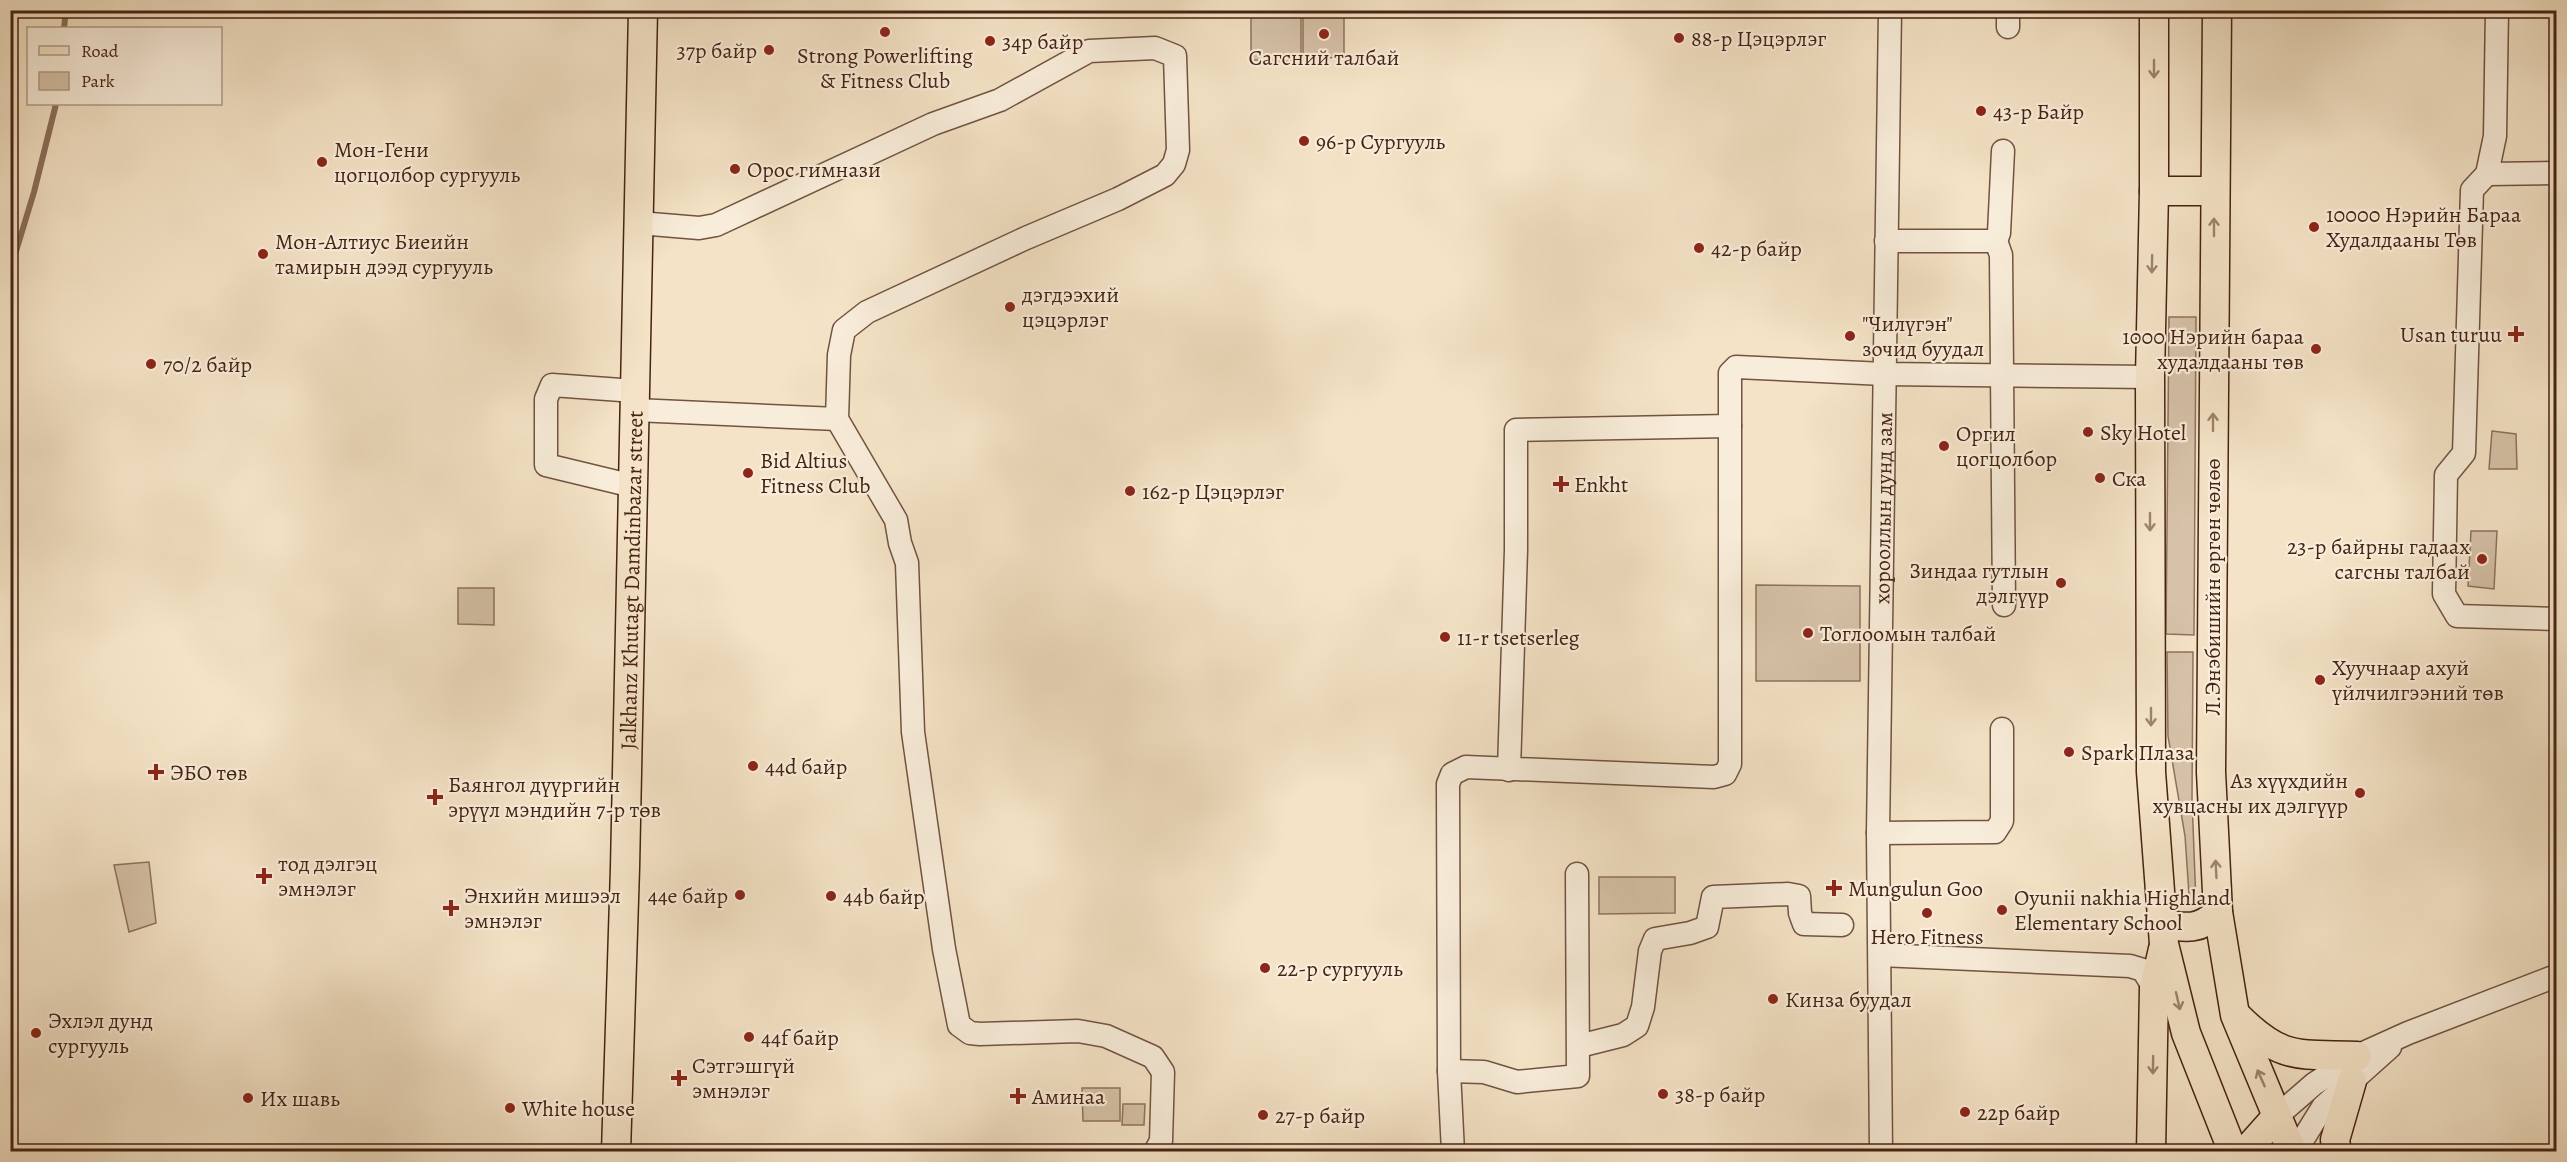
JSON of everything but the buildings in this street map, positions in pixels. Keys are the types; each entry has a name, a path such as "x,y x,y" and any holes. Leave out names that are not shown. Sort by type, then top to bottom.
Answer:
{"main road":[{"name":"Jalkhanz Khutagt Damdinbazar street","path":"616,1152 643,10"},
{"path":"2154,10 2154,191 2150,377 2151,772 2163,934 2186,1033 2233,1152"},
{"name":"Л.Энэбишийн өргөн чөлөө","path":"2217,10 2211,772 2218,912 2235,1015 2293,1152"},
{"path":"2154,191 2214,191"},
{"path":"2163,934 2204,924 2218,912"},
{"path":"2151,1152 2154,988 2163,934"},
{"path":"2235,1015 2256,1036 2275,1048 2355,1068 2335,1140 2337,1152"},
{"path":"2245,1152 2277,1116"}],"street":[{"name":"хорооллын дунд зам","path":"1881,1152 1878,832 1890,10"},
{"path":"2497,10 2495,136 2487,174 2472,190 2464,453 2446,475 2444,594 2457,616 2556,619"},
{"path":"639,223 699,228 716,225 933,124 1000,100 1089,51 1155,48 1175,56 1178,150 1174,164 1165,175 1118,199 1026,238 867,312 844,330 839,356 837,419 896,520 900,543 907,563 913,732 944,949 959,1025 970,1033 980,1034 1068,1030 1087,1032 1106,1036 1153,1058 1162,1072 1161,1141 1155,1152"},
{"path":"2003,151 2000,233 1996,241 2001,255 2000,376 2004,605"},
{"path":"2487,174 2556,173"},
{"path":"1886,241 1996,241"},
{"path":"1453,1152 1449,1071 1448,784 1452,774 1466,767 1714,777 1725,774 1730,764 1732,706 1730,373 1736,367 1884,374 2150,377"},
{"path":"633,486 546,465 546,399 552,385 635,400 837,419"},
{"path":"1509,770 1516,550 1516,430 1730,426"},
{"path":"1878,832 1995,832 2002,821 2002,729"},
{"path":"1449,1071 1484,1072 1517,1082 1578,1076 1577,874"},
{"path":"1579,1046 1623,1035 1637,1026 1643,1007 1650,951 1655,939 1690,933 1707,927 1713,897 1788,894 1799,896 1800,913 1804,924 1842,925"},
{"path":"1880,955 2130,966 2143,970 2154,988"},
{"path":"2277,1116 2314,1084 2355,1068 2374,1064 2402,1035 2556,976"},
{"path":"2293,1152 2323,1107 2355,1068"}],"green space":[{"path":"1251,11 1301,11 1301,61 1251,60"},
{"name":"Сагсний талбай","path":"1303,11 1344,11 1344,58 1303,57"},
{"path":"2169,317 2196,317 2194,635 2166,634"},
{"path":"2492,431 2516,434 2517,469 2489,469"},
{"name":"23-р байрны гадаах сагсны талбай","path":"2471,531 2497,531 2494,589 2468,586"},
{"name":"Тоглоомын талбай","path":"1756,585 1860,586 1860,681 1756,681"},
{"path":"458,588 494,588 494,625 458,624"},
{"path":"2167,652 2193,652 2192,799 2196,904 2189,894 2185,836 2168,736"},
{"path":"149,862 156,923 129,932 114,865"},
{"path":"1599,877 1675,877 1675,913 1599,914"},
{"path":"1082,1088 1120,1088 1120,1121 1083,1121"},
{"path":"1123,1104 1145,1104 1144,1125 1122,1125"}],"waterway":[{"path":"64,27 66,10"},
{"path":"10,271 34,192 56,105"}],"place":[{"name":"Strong Powerlifting & Fitness Club","path":"885,32"},
{"name":"Сагсний талбай","path":"1324,34"},
{"name":"88-р Цэцэрлэг","path":"1679,38"},
{"name":"34р байр","path":"990,41"},
{"name":"37р байр","path":"769,50"},
{"name":"43-р Байр","path":"1981,111"},
{"name":"96-р Сургууль","path":"1304,141"},
{"name":"Мон-Гени цогцолбор сургууль","path":"322,162"},
{"name":"Орос гимнази","path":"735,169"},
{"name":"10000 Нэрийн Бараа Худалдааны Төв","path":"2314,227"},
{"name":"42-p байр","path":"1699,248"},
{"name":"Мон-Алтиус Биеийн тамирын дээд сургууль","path":"263,254"},
{"name":"дэгдээхий цэцэрлэг","path":"1010,307"},
{"name":"Usan turuu","path":"2516,334"},
{"name":"\"Чилүгэн\" зочид буудал","path":"1850,336"},
{"name":"1000 Нэрийн бараа худалдааны төв","path":"2316,349"},
{"name":"70/2 байр","path":"151,364"},
{"name":"Sky Hotel","path":"2088,432"},
{"name":"Oргил цогцолбор","path":"1944,446"},
{"name":"Bid Altius Fitness Club","path":"748,473"},
{"name":"Ска","path":"2100,478"},
{"name":"Enkht","path":"1561,484"},
{"name":"162-р Цэцэрлэг","path":"1130,491"},
{"name":"23-р байрны гадаах сагсны талбай","path":"2482,559"},
{"name":"Зиндаа гутлын дэлгүүр","path":"2061,583"},
{"name":"Тоглоомын талбай","path":"1808,633"},
{"name":"11-r tsetserleg","path":"1445,637"},
{"name":"Хуучнаар ахуй үйлчилгээний төв","path":"2320,680"},
{"name":"Spark Плаза","path":"2069,752"},
{"name":"44d байр","path":"753,766"},
{"name":"ЭБО төв","path":"156,772"},
{"name":"Аз хүүхдийн хувцасны их дэлгүүр","path":"2360,793"},
{"name":"Баянгол дүүргийн эрүүл мэндийн 7-р төв","path":"435,797"},
{"name":"тод дэлгэц эмнэлэг","path":"264,876"},
{"name":"Mungulun Goo","path":"1834,888"},
{"name":"44e байр","path":"740,895"},
{"name":"44b байр","path":"831,896"},
{"name":"Энхийн мишээл эмнэлэг","path":"451,908"},
{"name":"Oyunii nakhia Highland Elementary School","path":"2002,910"},
{"name":"Hero Fitness","path":"1927,913"},
{"name":"22-р сургууль","path":"1265,968"},
{"name":"Кинза буудал","path":"1773,999"},
{"name":"Эхлэл дунд сургууль","path":"36,1033"},
{"name":"44f байр","path":"749,1037"},
{"name":"Сэтгэшгүй эмнэлэг","path":"679,1078"},
{"name":"38-р байр","path":"1663,1094"},
{"name":"Аминаа","path":"1018,1096"},
{"name":"Их шавь","path":"248,1098"},
{"name":"White house","path":"510,1108"},
{"name":"22р байр","path":"1965,1112"},
{"name":"27-р байр","path":"1263,1115"}]}
